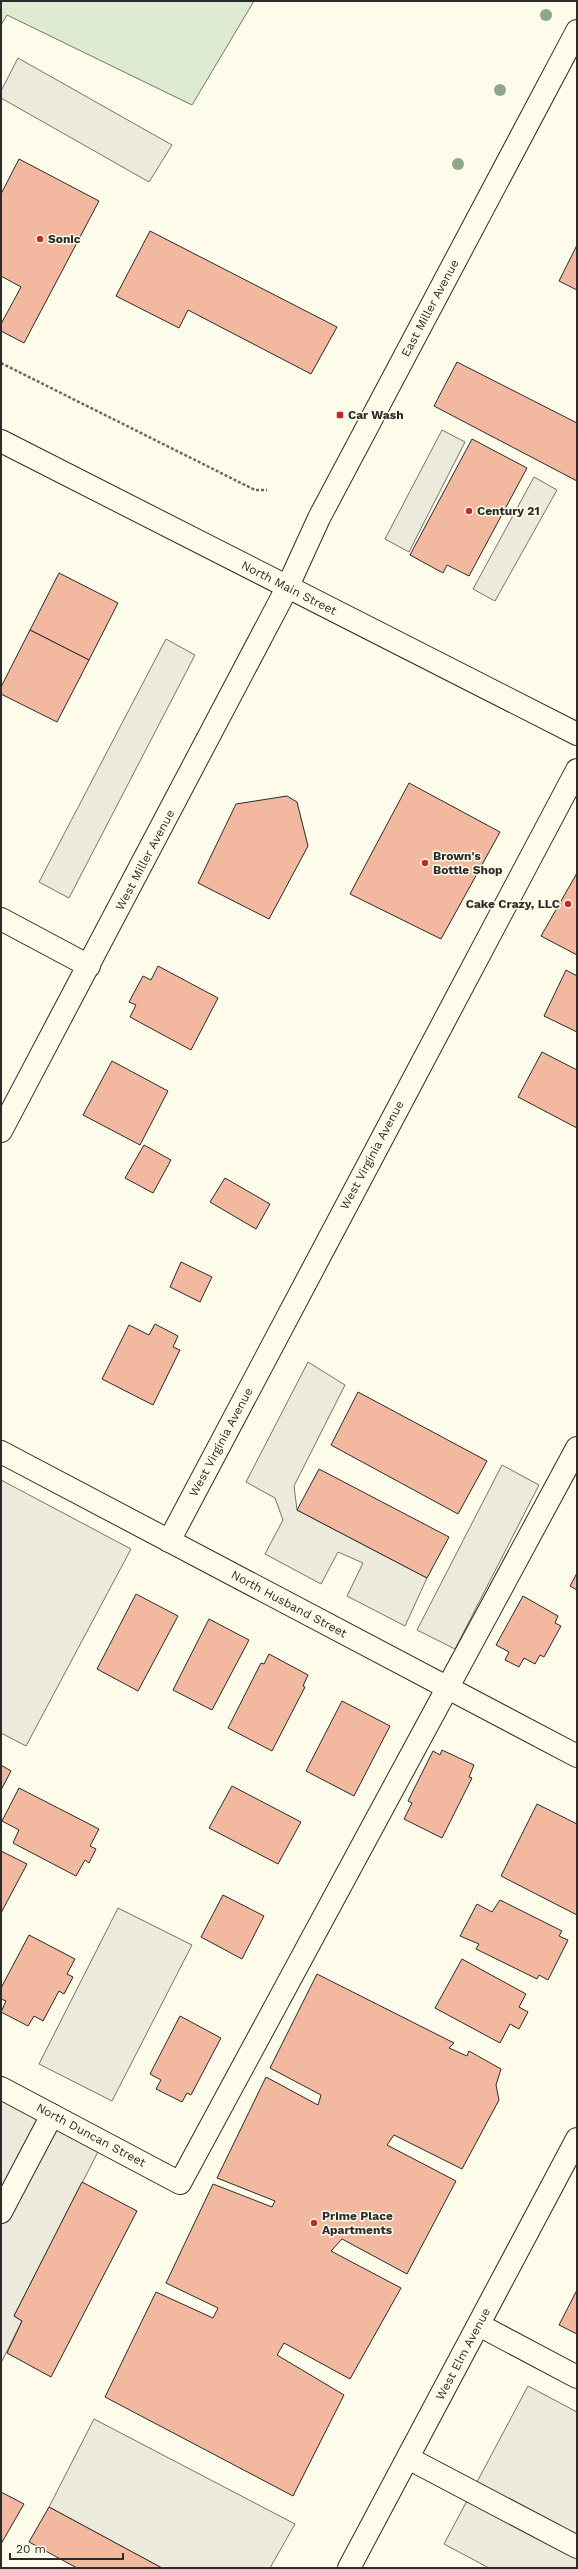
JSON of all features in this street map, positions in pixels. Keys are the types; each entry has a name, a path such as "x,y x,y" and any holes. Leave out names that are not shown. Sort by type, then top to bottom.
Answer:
{"street":[{"name":"East Miller Avenue","path":"287,588 319,518 577,31"},
{"name":"North Main Street","path":"1,441 287,588 577,734"},
{"name":"West Miller Avenue","path":"1,1131 287,588"},
{"name":"West Virginia Avenue","path":"169,1541 577,770"},
{"path":"1,919 89,966"},
{"path":"448,1688 577,1448"},
{"name":"North Husband Street","path":"1,1452 577,1756"},
{"name":"North Duncan Street","path":"1,2088 180,2183 448,1688"},
{"path":"1,2212 52,2115"},
{"name":"West Elm Avenue","path":"349,2568 577,2139"},
{"path":"478,2325 577,2377"},
{"path":"408,2458 577,2547"}],"path":[{"path":"1,363 255,490 267,490"}],"green space":[{"path":"1,1 254,1 192,105 7,15 1,25"}],"shaded area":[{"path":"18,58 172,145 149,182 1,98 1,91"},
{"path":"442,430 465,442 409,552 385,539"},
{"path":"534,477 557,490 495,601 473,589"},
{"path":"166,639 195,655 69,898 39,882"},
{"path":"308,1362 345,1385 294,1486 297,1510 427,1578 405,1626 347,1596 363,1563 338,1552 321,1584 265,1554 283,1520 275,1498 246,1482"},
{"path":"502,1465 539,1485 455,1649 417,1630"},
{"path":"1,1480 131,1549 26,1746 1,1733"},
{"path":"118,1908 192,1945 112,2101 39,2064"},
{"path":"1,2088 103,2142 14,2316 22,2321 1,2363"},
{"path":"528,2386 577,2412 577,2568 489,2568 444,2544"},
{"path":"94,2419 295,2524 270,2568 162,2568 49,2507"}],"building":[{"name":"Sonic","path":"19,159 99,201 24,343 1,331 1,324 21,287 1,276 1,194"},
{"path":"150,231 337,327 311,374 188,310 179,328 116,296"},
{"path":"577,245 577,290 559,281"},
{"path":"457,362 577,423 577,481 434,406"},
{"name":"Century 21","path":"472,439 527,468 469,576 447,565 443,573 410,555"},
{"path":"59,573 118,603 89,660 30,630"},
{"path":"30,630 89,660 57,722 1,694 1,687"},
{"name":"Brown's Bottle Shop","path":"409,783 500,832 441,939 350,894"},
{"path":"287,796 297,802 308,846 269,919 198,883 236,804"},
{"name":"Cake Crazy, LLC","path":"577,873 577,955 541,936"},
{"path":"158,966 218,998 191,1050 130,1017 136,1005 129,1002 143,976 151,980"},
{"path":"566,970 577,976 577,1032 544,1016"},
{"path":"542,1052 577,1070 577,1128 518,1097"},
{"path":"112,1061 168,1091 140,1145 83,1115"},
{"path":"144,1145 171,1160 153,1193 125,1178"},
{"path":"225,1178 270,1204 256,1229 210,1202"},
{"path":"181,1262 212,1277 200,1302 170,1287"},
{"path":"155,1324 178,1336 173,1347 180,1350 153,1405 102,1379 129,1325 149,1335"},
{"path":"358,1392 487,1461 458,1514 331,1445"},
{"path":"319,1469 449,1537 427,1578 297,1510"},
{"path":"577,1573 577,1590 570,1586"},
{"path":"136,1594 178,1616 138,1691 97,1669"},
{"path":"523,1596 558,1616 555,1623 561,1626 544,1657 540,1655 535,1664 524,1658 519,1667 505,1660 509,1652 496,1645"},
{"path":"209,1619 249,1640 212,1710 173,1690"},
{"path":"269,1654 308,1675 303,1686 305,1687 272,1751 228,1728 261,1663 264,1664"},
{"path":"342,1701 390,1726 354,1796 306,1771"},
{"path":"442,1750 474,1765 469,1777 472,1778 442,1838 404,1819 412,1803 408,1801 433,1751 440,1755"},
{"path":"1,1765 11,1771 1,1790"},
{"path":"232,1786 301,1822 278,1864 209,1828"},
{"path":"19,1788 99,1829 90,1846 96,1849 89,1863 85,1860 76,1876 13,1843 19,1830 2,1821"},
{"path":"537,1804 577,1824 577,1915 501,1876"},
{"path":"1,1851 27,1864 1,1913"},
{"path":"223,1895 264,1916 242,1959 201,1937"},
{"path":"500,1900 562,1931 559,1936 568,1940 548,1980 539,1975 537,1979 476,1949 479,1944 460,1936 477,1904 492,1912"},
{"path":"29,1935 75,1959 67,1974 73,1977 64,1994 59,1991 43,2021 34,2016 28,2026 1,2012 6,2001 1,1999 1,1988"},
{"path":"462,1959 526,1994 519,2007 528,2012 519,2029 510,2024 500,2043 435,2008"},
{"name":"Prime Place Apartments","path":"317,1974 454,2043 449,2048 467,2056 469,2051 501,2069 496,2085 499,2100 462,2169 394,2135 387,2145 456,2181 407,2274 342,2239 331,2251 401,2288 350,2379 284,2343 277,2355 344,2395 293,2496 105,2397 156,2292 213,2318 218,2308 166,2283 213,2184 272,2207 275,2201 217,2178 266,2077 318,2105 321,2095 270,2068"},
{"path":"180,2016 221,2038 191,2095 187,2093 182,2102 156,2089 161,2080 150,2074"},
{"path":"82,2182 137,2211 51,2377 7,2353 22,2321 14,2316"},
{"path":"577,2290 577,2334 559,2325"},
{"path":"1,2492 24,2504 1,2544"},
{"path":"49,2507 162,2568 77,2568 29,2542"}],"place":[{"name":"Sonic","path":"40,239"},
{"name":"Car Wash","path":"340,415"},
{"name":"Century 21","path":"469,511"},
{"name":"Brown's Bottle Shop","path":"425,863"},
{"name":"Cake Crazy, LLC","path":"568,904"},
{"name":"Prime Place Apartments","path":"314,2223"}]}
